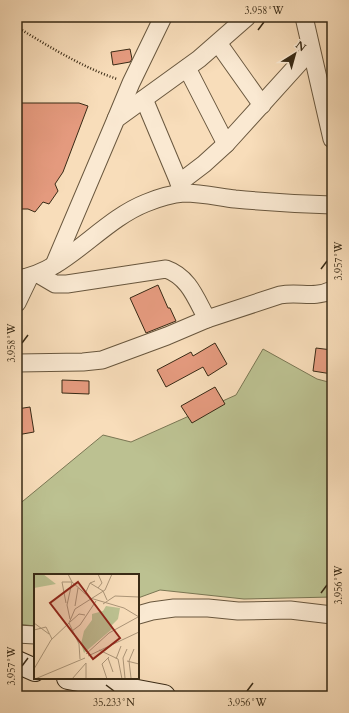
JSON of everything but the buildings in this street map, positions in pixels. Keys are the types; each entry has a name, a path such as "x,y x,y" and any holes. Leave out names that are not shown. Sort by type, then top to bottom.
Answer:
{"street":[{"path":"17,303 34,275 116,119 162,17"},
{"path":"116,119 187,68 247,17"},
{"path":"304,17 332,139"},
{"path":"218,43 262,105"},
{"path":"34,275 103,228 144,204 182,188 204,164 226,144 311,50"},
{"path":"187,68 226,144"},
{"path":"144,98 182,188"},
{"path":"182,188 235,199 332,205"},
{"path":"34,275 55,284 67,284 166,269 176,273 188,285 207,319"},
{"path":"17,363 84,362 102,360 167,336 207,319 290,293 311,295 332,290"},
{"path":"139,615 174,608 208,608 238,611 290,610 332,615"},
{"path":"17,634 34,635"},
{"path":"17,662 34,670"},
{"path":"17,670 34,671"},
{"path":"71,679 106,690 164,696"}],"path":[{"path":"17,27 46,45 103,74 131,83"}],"green space":[{"path":"263,349 317,379 332,383 332,597 244,599 160,590 139,598 139,574 34,574 34,626 17,624 17,506 103,435 131,442 236,395"}]}
